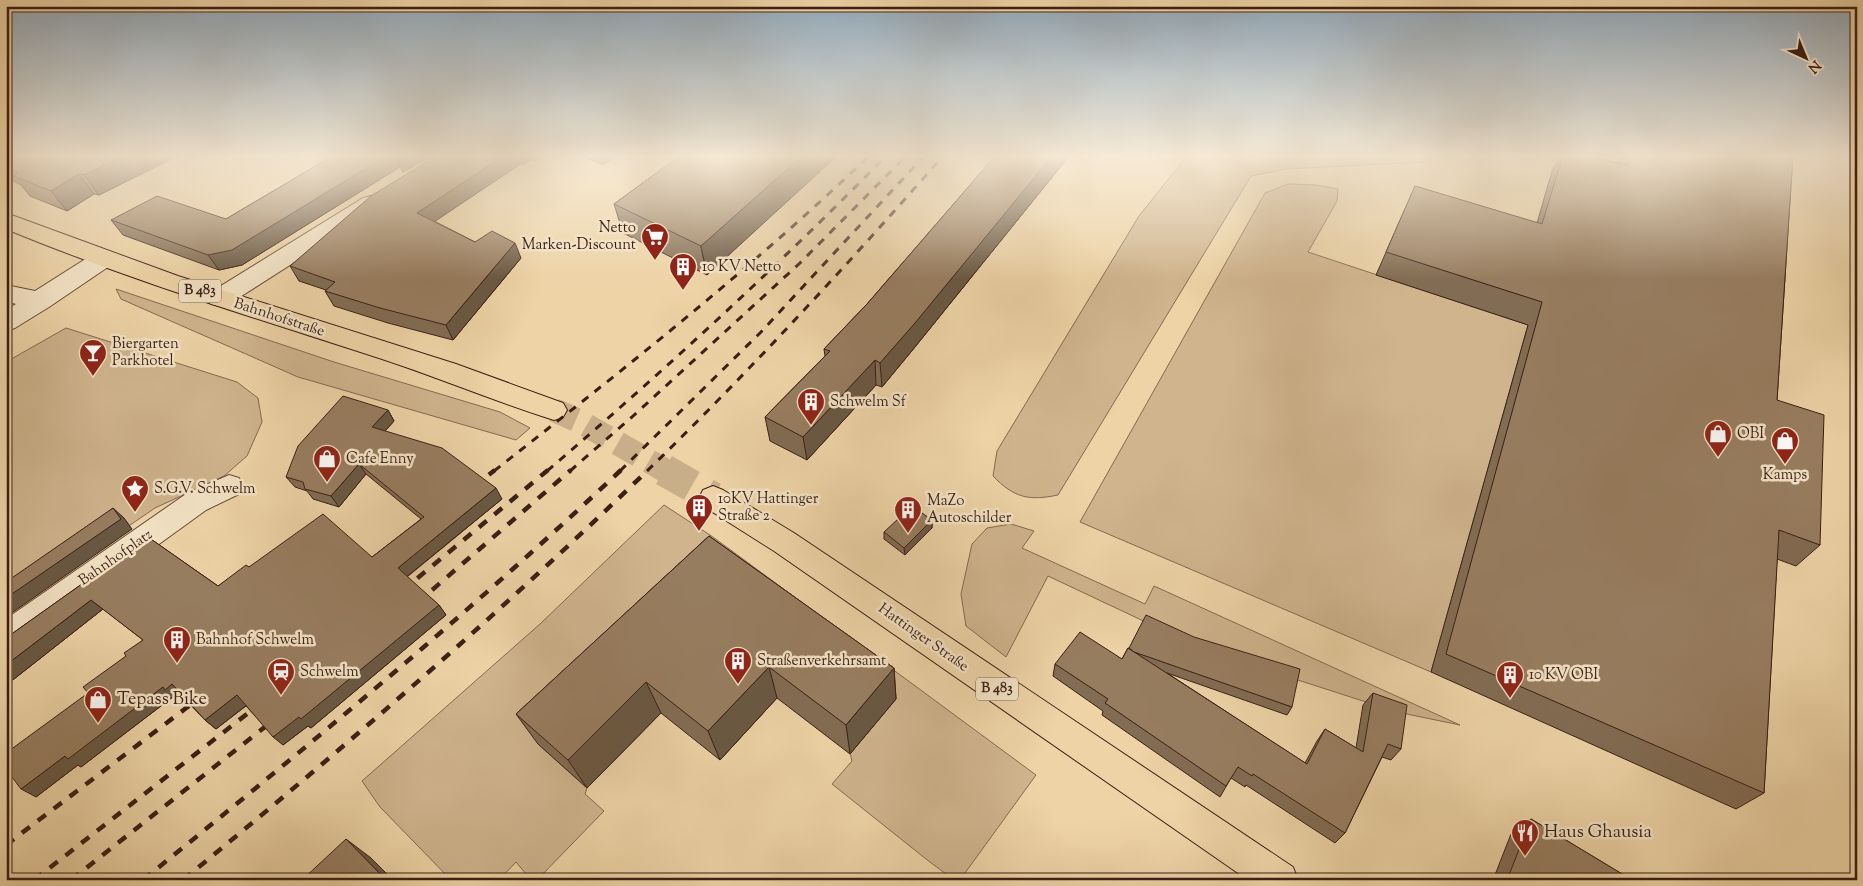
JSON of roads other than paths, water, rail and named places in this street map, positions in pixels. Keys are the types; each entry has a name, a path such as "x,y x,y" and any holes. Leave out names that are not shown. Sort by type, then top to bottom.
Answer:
{"main road":[{"name":"Bahnhofstraße","path":"6,220 103,259 447,371 554,410"},
{"name":"Hattinger Straße","path":"713,498 784,542 1280,880"}],"street":[{"path":"220,298 383,196"},
{"path":"6,322 103,259"},
{"path":"6,293 40,301"},
{"name":"Bahnhofplatz","path":"6,637 189,507 229,486"}],"tunnel":[{"path":"554,410 579,421 666,471"},
{"path":"664,470 713,498"}],"railway":[{"path":"494,471 686,318 826,196"},
{"path":"547,471 635,395 720,317 845,196"},
{"path":"570,471 632,417 800,263 866,196"},
{"path":"620,471 761,332 887,196"},
{"path":"648,470 798,316 907,196"},
{"path":"473,487 495,470"},
{"path":"402,591 548,470"},
{"path":"417,603 571,470"},
{"path":"143,880 265,781 446,628 621,470"},
{"path":"183,880 420,680 592,524 648,470"},
{"path":"6,845 202,696"},
{"path":"34,880 261,703"},
{"path":"71,880 275,719"}],"place":[{"name":"Netto Marken-Discount","path":"655,261"},
{"name":"10 KV Netto","path":"683,291"},
{"name":"Biergarten Parkhotel","path":"93,377"},
{"name":"Schwelm Sf","path":"811,426"},
{"name":"OBI","path":"1718,458"},
{"name":"Kamps","path":"1785,465"},
{"name":"Cafe Enny","path":"327,483"},
{"name":"S.G.V. Schwelm","path":"135,513"},
{"name":"10KV Hattinger Straße 2","path":"699,532"},
{"name":"MaZo Autoschilder","path":"908,534"},
{"name":"Bahnhof Schwelm","path":"177,664"},
{"name":"Straßenverkehrsamt","path":"738,685"},
{"name":"Schwelm","path":"281,696"},
{"name":"10 KV OBI","path":"1510,699"},
{"name":"Tepass Bike","path":"98,724"},
{"name":"Haus Ghausia","path":"1525,857"}]}
